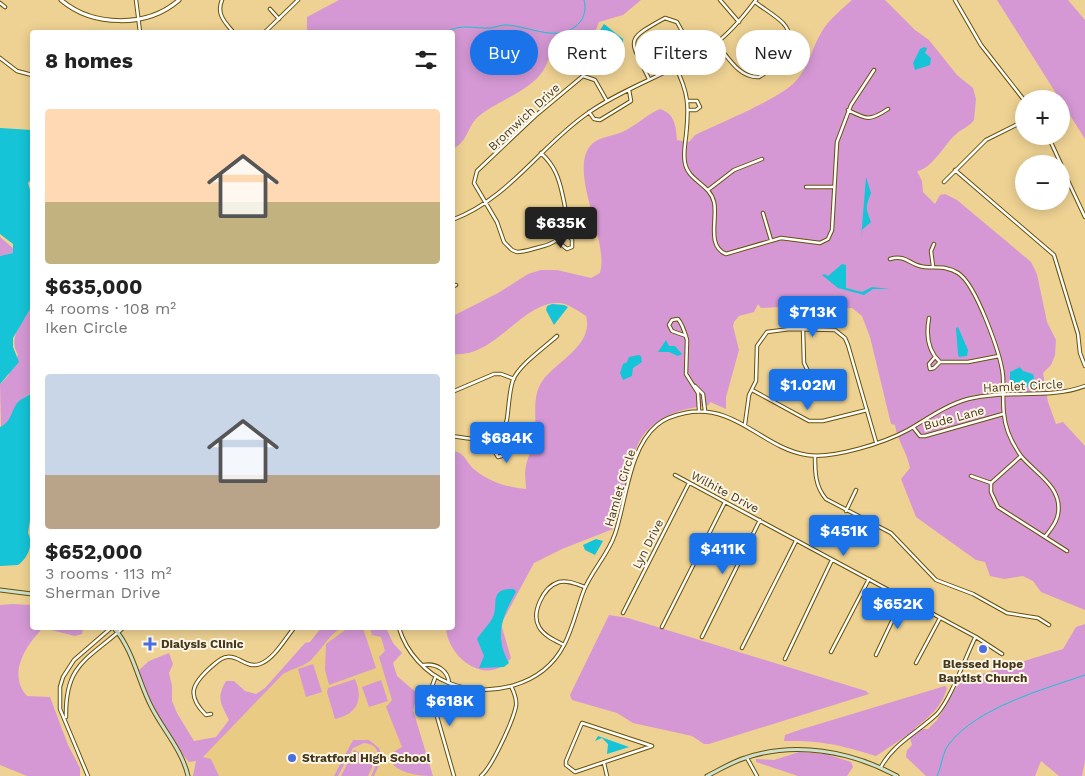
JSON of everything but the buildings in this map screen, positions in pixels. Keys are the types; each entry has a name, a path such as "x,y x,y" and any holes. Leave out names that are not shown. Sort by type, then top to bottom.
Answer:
{"main road":[{"path":"0,590 30,594"},
{"path":"116,630 127,646 151,707 179,752 188,776"},
{"path":"707,776 747,757 792,749 840,754 881,767 896,776"}],"street":[{"path":"60,0 76,11 97,18 138,19 161,12 179,0"},
{"path":"136,0 140,30"},
{"path":"222,0 219,8 220,15 231,30"},
{"path":"267,30 298,0"},
{"path":"720,0 739,22"},
{"path":"955,0 981,45 1016,90"},
{"path":"726,34 739,22 756,1 783,23 787,29 788,45 773,66 759,77 747,76 726,55"},
{"path":"0,3 6,7"},
{"path":"270,10 279,19"},
{"path":"643,30 665,18 677,22 681,30"},
{"path":"635,37 632,46 635,52"},
{"path":"0,58 17,71 30,74"},
{"path":"680,75 689,110 685,162 692,177 708,190 714,200 714,240 718,249 726,254 771,240 787,238 820,243 828,239 832,230 837,142 848,110 874,70"},
{"path":"647,75 649,79"},
{"path":"455,218 502,192 541,153 589,112 606,101 657,75"},
{"name":"Bromwich Drive","path":"485,203 474,183 477,171 556,98 583,76 595,80 606,101"},
{"path":"589,112 594,119 600,120 631,101 629,90"},
{"path":"688,102 697,101 700,107 696,110 689,110"},
{"path":"848,110 868,118 873,118 888,109"},
{"path":"944,182 986,140 1015,127"},
{"path":"485,203 497,222 504,242 512,250 521,252 554,244 563,233 567,213 556,169 541,153"},
{"path":"708,190 734,170 762,158"},
{"path":"955,170 1054,255 1078,334 1080,353 1085,366"},
{"path":"1070,184 1085,217"},
{"path":"806,187 834,187"},
{"path":"763,213 771,240"},
{"path":"557,241 565,248 572,247 572,239 563,233"},
{"path":"933,267 931,251 934,244"},
{"path":"890,259 900,256 922,267 952,270 967,281 999,356 1003,376 1003,414 1008,432 1021,456 1048,481 1058,506 1056,521 1045,537"},
{"path":"928,318 929,345 940,362 968,362 999,356"},
{"path":"686,336 672,331 670,322 678,319 686,336 688,344 685,368 688,378 703,394 705,411"},
{"path":"803,329 804,363 809,373"},
{"path":"745,424 752,390 756,381 756,353 761,339 767,332 803,329 834,330 845,338 876,442"},
{"path":"455,436 488,440 498,435 507,421 514,379 528,362 557,336"},
{"path":"935,357 928,364 930,368 934,368 940,362"},
{"path":"455,389 494,374 501,374 514,379"},
{"path":"694,385 699,397 700,411"},
{"name":"Hamlet Circle","path":"400,630 410,650 435,678 473,690 512,686 542,671 564,645 585,587 607,553 614,536 636,457 644,441 655,427 665,419 678,414 705,411 724,414 798,453 830,454 876,442 963,401 1002,394 1059,393 1085,386"},
{"path":"752,390 809,421 823,422 867,410"},
{"name":"Bude Lane","path":"913,426 920,436 925,436 1003,414"},
{"path":"488,440 498,457 505,455 507,450 498,435"},
{"path":"815,455 819,491 826,499 891,533 936,580 973,594 1008,613 1038,618 1049,625"},
{"path":"1021,456 991,483 991,492 998,507 1067,551"},
{"name":"Wilhite Drive","path":"675,475 976,637 1002,654"},
{"path":"971,476 991,483"},
{"name":"Lyn Drive","path":"622,613 689,483"},
{"path":"846,511 856,490"},
{"path":"662,627 725,502"},
{"path":"702,637 760,520"},
{"path":"742,648 796,541"},
{"path":"785,659 832,560"},
{"path":"924,569 930,564"},
{"path":"832,652 869,579"},
{"path":"564,645 540,630 537,611 548,589 554,584 572,582 585,587"},
{"path":"876,655 903,598"},
{"path":"916,663 940,618"},
{"path":"88,776 66,719 60,709 59,698 63,677 74,660 111,630"},
{"path":"66,719 66,691 74,672 120,630"},
{"path":"211,714 206,715 200,709 192,690 195,683 222,658 228,656 249,665 258,665 266,661 292,630"},
{"path":"881,767 886,757 938,713 976,637"},
{"path":"423,665 437,666 444,671 449,683"},
{"path":"435,678 430,692 454,776"},
{"path":"481,776 492,764 512,717 516,705 512,686"},
{"path":"582,723 652,746 603,763 576,772 566,765 582,723"},
{"path":"747,757 757,776"},
{"path":"603,763 608,776"}],"shaded area":[{"path":"339,0 641,0 623,15 599,22 596,30 548,30 548,60 537,78 522,90 479,116 462,141 455,147 455,30 307,30 307,17"},
{"path":"852,0 885,0 915,30 929,40 957,75 973,88 976,99 974,120 951,139 928,166 917,171 922,181 923,192 935,204 940,195 945,194 957,200 1031,262 1037,274 1047,322 1056,340 1055,355 1051,365 1043,373 1048,402 1056,424 1063,422 1085,446 1085,610 1041,592 1033,581 1023,576 1004,579 990,576 985,562 976,560 916,517 901,479 910,468 909,462 895,425 891,424 870,337 862,316 852,308 829,309 801,302 791,302 780,307 761,308 758,304 754,312 739,316 734,322 733,326 739,350 726,397 726,409 710,402 709,405 669,415 645,433 633,455 626,461 631,467 619,502 613,507 616,510 613,529 562,549 534,563 501,624 511,658 501,667 491,670 480,670 470,666 454,650 448,639 446,630 455,630 455,452 461,454 472,467 487,478 507,486 526,489 525,469 534,440 535,407 539,386 549,373 580,344 585,336 587,326 586,316 569,306 562,303 545,305 532,311 482,348 468,353 455,354 455,315 498,293 528,274 541,270 557,270 591,278 600,273 599,242 584,169 586,154 593,143 601,138 624,131 660,109 672,117 677,140 689,142 695,135 784,91 800,75 810,75 810,57 827,24"},
{"path":"997,0 1068,0 1085,20 1085,139 1070,115 1070,90 1054,90"},
{"path":"0,237 14,249 13,253 0,256"},
{"path":"30,309 30,394 20,402 10,419 1,427 0,384 8,376 18,355 14,342 18,330"},
{"path":"0,605 30,605 30,630 41,630 25,651 21,660 19,678 21,687 27,696 50,697 68,745 80,768 80,776 27,776 0,765"},
{"path":"609,615 628,618 866,691 869,694 709,744 704,744 692,736 633,723 617,713 572,700 570,695"},
{"path":"1085,624 1085,761 1082,776 1059,776 1041,761 1035,776 926,776 906,757 907,750 912,745 909,734 876,756 831,744 809,741 784,741 785,735 799,730 945,686 947,688 942,701 930,716 914,729 928,729 937,720 960,681 1063,649 1076,627"},
{"path":"51,630 83,630 82,634 75,636"},
{"path":"319,630 338,630 308,662 283,674 203,757 211,759 219,776 193,776 196,761 189,762 183,755 147,697 139,670 149,661 169,653 173,664 169,673 172,686 172,701 194,741 216,737 229,720 220,697 226,681 234,681 245,691 256,694 265,688 305,643 310,642"},
{"path":"323,630 381,630 427,776 198,776 197,761"},
{"path":"345,630 364,630 376,668 329,685 325,670 326,644"},
{"path":"371,630 387,630 393,643 402,653 393,663 397,676 418,694 413,710 433,776 406,772 394,765 391,760 390,754 402,747 386,707 392,700 379,657 385,651 381,637 372,635"},
{"path":"313,664 322,692 306,697 298,669"},
{"path":"355,679 359,693 357,705 349,714 335,719 327,692 328,688"},
{"path":"381,680 388,701 369,707 362,687"},
{"path":"353,740 369,740 379,748 382,759 374,776 371,776 377,760 377,751 371,744 364,743 353,748 338,776 334,776"},
{"path":"354,750 375,761 368,776 341,776"},
{"path":"799,752 826,754 851,762 853,767 847,776 798,776 756,762 756,759 774,760"}],"water":[{"path":"604,24 612,30 600,30"},
{"path":"927,48 925,53 931,58 930,65 915,70 913,63 920,49"},
{"path":"0,128 30,130 30,181 28,183 30,190 30,309 13,338 13,347 19,362 0,384 0,256 13,253 13,244 0,234"},
{"path":"866,177 871,193 867,207 871,222 862,230 861,239"},
{"path":"842,264 846,265 846,288 862,292 872,287 890,289 873,289 864,295 838,288 822,275 828,276"},
{"path":"552,304 568,307 554,325 546,310 547,306"},
{"path":"958,327 968,350 967,356 959,357 958,354 956,328"},
{"path":"666,340 669,346 675,346 682,354 678,356 669,352 658,352"},
{"path":"639,355 642,362 633,368 632,376 623,380 620,373 623,364 627,362 629,357"},
{"path":"1020,367 1023,371 1033,374 1036,386 1013,387 1010,383 1010,372"},
{"path":"30,394 30,520 28,533 30,546 27,555 18,565 0,566 0,427 7,422 21,399"},
{"path":"596,539 603,541 595,555 585,550 583,545"},
{"path":"506,589 514,589 516,592 504,618 501,635 504,653 509,663 504,667 479,668 484,656 477,639 492,619 497,594"},
{"path":"598,736 629,747 607,754 608,744 602,738 595,741"}],"waterway":[{"path":"450,30 463,27 491,28 506,25 545,32 564,32 572,29 582,20 585,11 584,0"},
{"path":"937,776 949,744 961,731 976,720 1012,701 1085,675"}],"place":[{"name":"Dialysis Clinic","path":"150,644"},
{"name":"Blessed Hope Baptist Church","path":"983,649"},
{"name":"Stratford High School","path":"292,758"}]}
